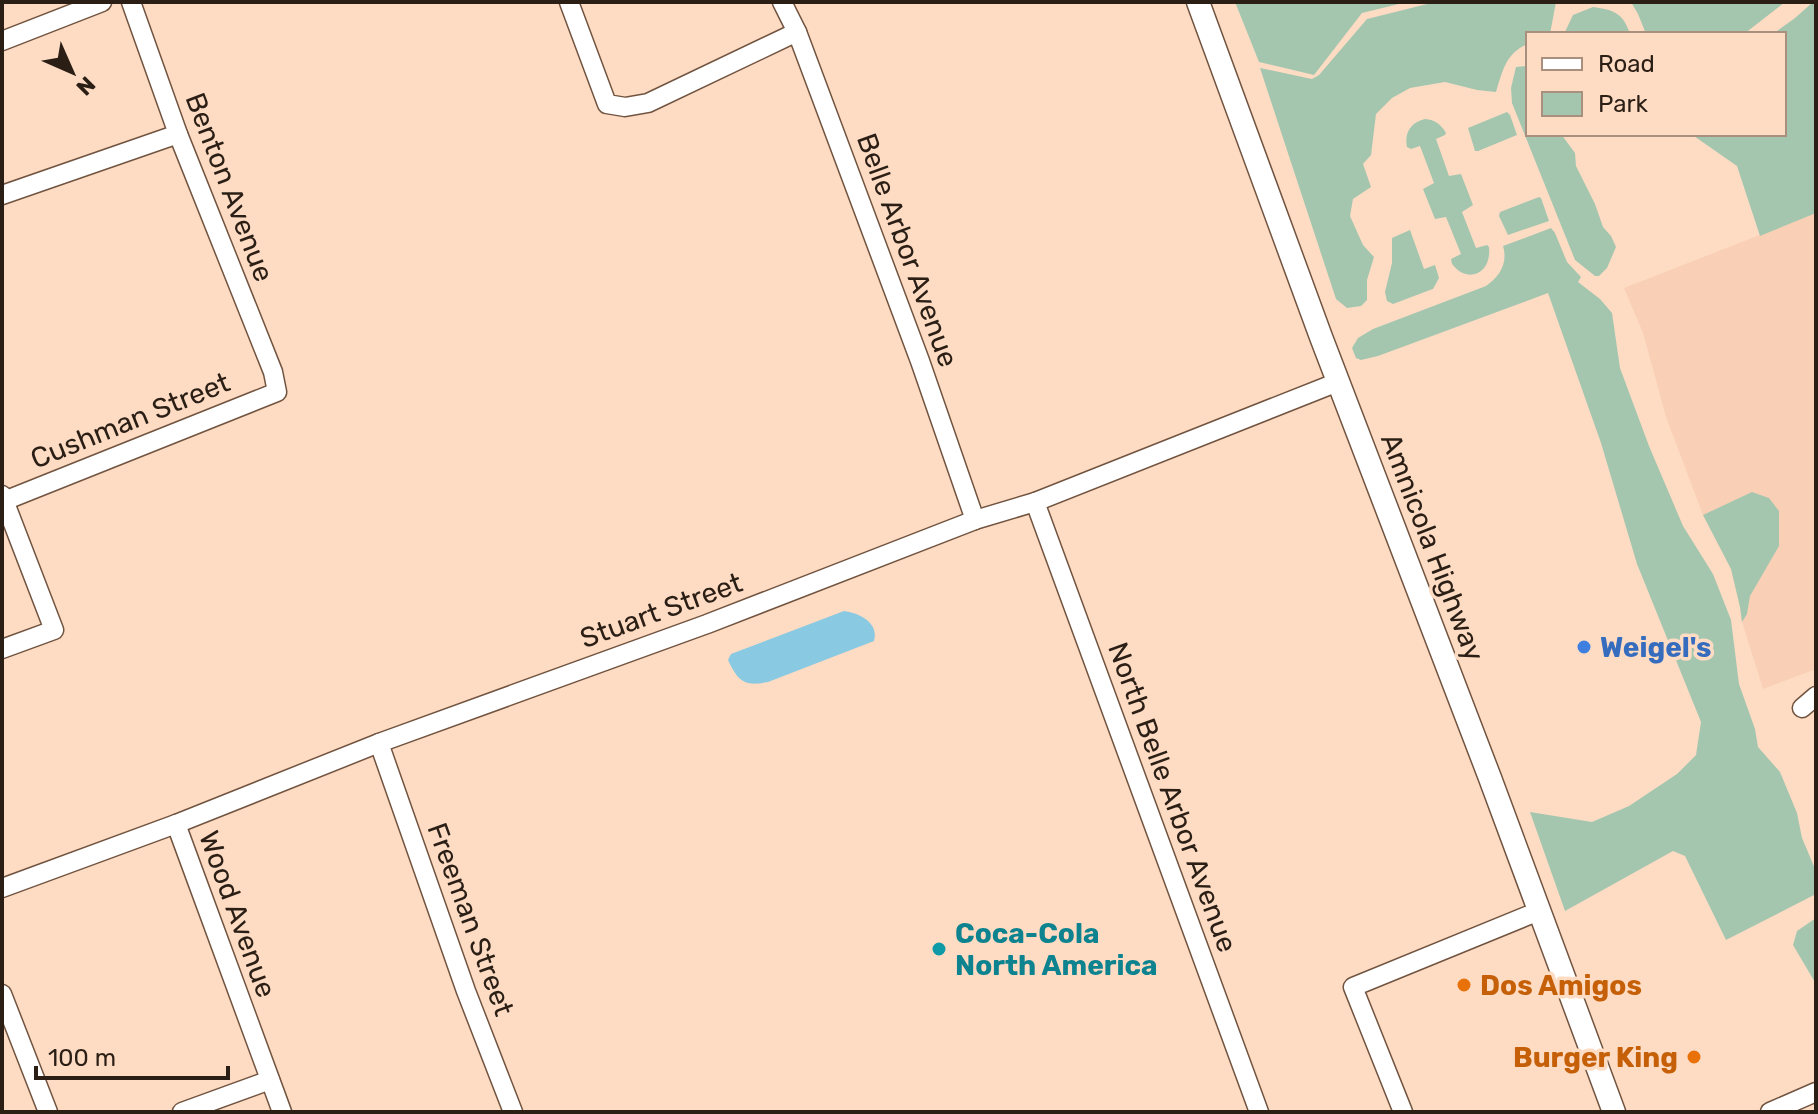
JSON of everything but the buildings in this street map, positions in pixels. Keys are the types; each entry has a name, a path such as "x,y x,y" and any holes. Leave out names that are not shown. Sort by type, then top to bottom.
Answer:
{"main road":[{"name":"Amnicola Highway","path":"1198,2 1614,1112"}],"street":[{"path":"2,41 102,2"},
{"name":"Benton Avenue","path":"131,2 178,134 273,372 277,392"},
{"path":"569,2 607,104 625,107 648,103 797,32"},
{"name":"Belle Arbor Avenue","path":"782,2 797,32 920,361 975,520"},
{"path":"2,195 178,134"},
{"name":"Stuart Street","path":"2,888 176,824 379,743 707,624 975,520 1035,502 1338,382"},
{"name":"Cushman Street","path":"3,498 277,392"},
{"path":"2,649 54,630 3,498"},
{"name":"North Belle Arbor Avenue","path":"1035,502 1259,1112"},
{"name":"Freeman Street","path":"379,743 466,991 513,1112"},
{"name":"Wood Avenue","path":"176,824 282,1112"},
{"path":"1403,1112 1353,987 1539,911"},
{"path":"2,994 48,1112"},
{"path":"182,1112 270,1080"},
{"path":"1770,1112 1816,1092"}],"shaded area":[{"path":"1816,213 1816,669 1763,689 1742,622 1731,569 1703,515 1666,417 1643,333 1624,288"}],"green space":[{"path":"1235,2 1407,2 1362,13 1314,75 1259,62"},
{"path":"1556,2 1550,32 1526,32 1526,45 1506,63 1496,92 1445,82 1410,88 1392,98 1376,114 1371,155 1363,164 1371,187 1353,199 1350,216 1363,245 1374,257 1367,280 1367,300 1361,306 1347,308 1336,299 1260,68 1312,79 1319,75 1367,19 1431,3"},
{"path":"1631,2 1785,2 1747,32 1645,32"},
{"path":"1816,2 1816,213 1760,236 1737,166 1694,136 1786,136 1786,32 1776,32"},
{"path":"1593,7 1607,10 1617,14 1629,32 1565,32 1573,15"},
{"path":"1526,66 1526,136 1562,136 1575,153 1576,166 1603,227 1616,247 1607,268 1599,276 1575,260 1512,103 1511,88 1516,67"},
{"path":"1507,112 1517,135 1475,151 1468,128"},
{"path":"1425,119 1437,123 1446,133 1436,139 1449,176 1461,174 1473,205 1462,212 1476,248 1489,247 1487,264 1472,275 1465,274 1452,264 1451,259 1461,254 1446,217 1435,219 1423,189 1434,183 1420,146 1407,147 1410,129"},
{"path":"1539,197 1549,221 1508,235 1500,212"},
{"path":"1551,228 1567,262 1581,277 1578,282 1612,313 1620,368 1649,446 1683,526 1713,574 1731,620 1739,684 1758,747 1780,772 1816,871 1816,894 1726,940 1685,856 1673,851 1565,911 1530,812 1592,822 1629,806 1677,774 1696,755 1701,722 1637,564 1601,443 1548,293 1378,356 1361,360 1356,358 1352,348 1358,338 1373,329 1486,286 1502,269 1503,246"},
{"path":"1410,230 1424,269 1435,265 1439,278 1433,289 1393,304 1387,301 1385,292 1392,263 1392,238"},
{"path":"1752,492 1769,498 1779,511 1779,546 1750,596 1747,614 1742,622 1731,569 1703,515"},
{"path":"1816,918 1816,984 1793,945 1797,931"}],"water":[{"path":"844,611 856,614 871,624 874,641 768,682 743,681 728,660 731,654"}],"place":[{"name":"Weigel's","path":"1584,647"},
{"name":"Coca-Cola North America","path":"939,949"},
{"name":"Dos Amigos","path":"1464,985"},
{"name":"Burger King","path":"1694,1057"}]}
